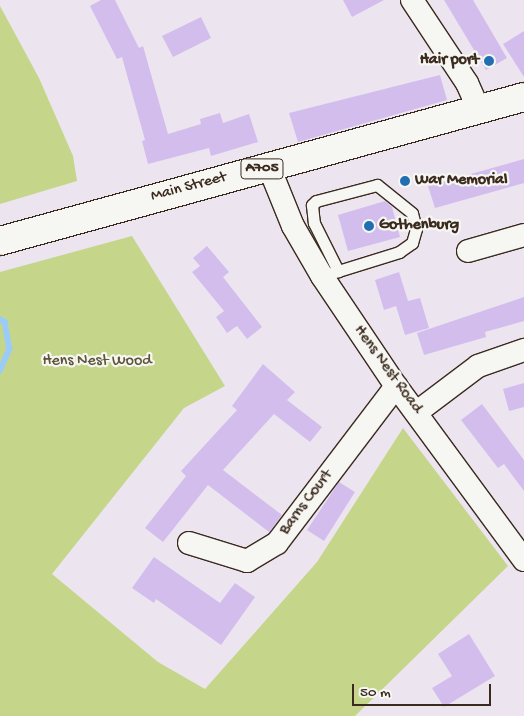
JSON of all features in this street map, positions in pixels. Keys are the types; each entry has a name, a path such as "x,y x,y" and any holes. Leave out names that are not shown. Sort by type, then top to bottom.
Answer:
{"main road":[{"name":"Main Street","path":"0,241 524,97"}],"street":[{"path":"412,0 467,83 478,110"},
{"name":"Hens Nest Road","path":"269,167 293,226 330,274 396,386 417,412 524,560"},
{"path":"468,251 524,235"},
{"path":"417,412 478,366 524,350"},
{"name":"Barns Court","path":"189,543 247,561 277,543 396,386"}],"lane":[{"path":"377,185 412,213 416,229 412,243 399,252 330,274 314,223 312,205 316,201 377,185"}],"green space":[{"path":"0,6 39,78 73,156 77,181 0,204"},
{"name":"Hens Nest Wood","path":"132,236 225,386 184,408 52,574 158,662 205,689 317,562 403,428 508,566 355,716 0,716 0,272"}],"building":[{"path":"101,0 115,0 139,48 143,46 168,134 201,124 200,119 220,113 223,123 249,114 258,142 211,156 209,148 148,164 142,141 145,140 122,57 117,59 90,6"},
{"path":"343,0 384,0 352,17"},
{"path":"444,0 473,0 507,58 486,70"},
{"path":"201,17 211,38 173,57 162,36"},
{"path":"524,31 524,77 503,44"},
{"path":"440,75 447,100 298,142 289,113"},
{"path":"524,159 524,183 435,208 428,186"},
{"name":"Gothenburg","path":"385,201 392,207 400,237 348,251 338,215"},
{"path":"207,246 229,272 223,277 262,327 247,339 237,326 227,333 216,317 224,311 192,272 200,266 193,258"},
{"path":"399,272 408,301 420,298 429,328 405,335 396,306 384,310 375,280"},
{"path":"524,297 524,321 485,332 486,337 424,355 417,333"},
{"path":"263,364 295,392 287,400 322,427 310,442 274,414 223,470 282,515 269,532 208,485 163,542 145,528 186,476 181,471 237,410 232,406"},
{"path":"524,383 524,407 509,411 503,389"},
{"path":"482,404 524,460 524,491 504,464 498,468 461,420"},
{"path":"339,482 355,492 324,541 307,530"},
{"path":"154,557 220,603 235,583 255,597 221,645 156,599 154,603 132,588"},
{"path":"469,634 495,676 444,707 432,688 452,676 438,654"}],"waterway":[{"path":"0,319 5,322 10,349 0,371"}],"place":[{"name":"Hair port","path":"489,61"},
{"name":"War Memorial","path":"405,181"},
{"name":"Gothenburg","path":"369,226"}]}
